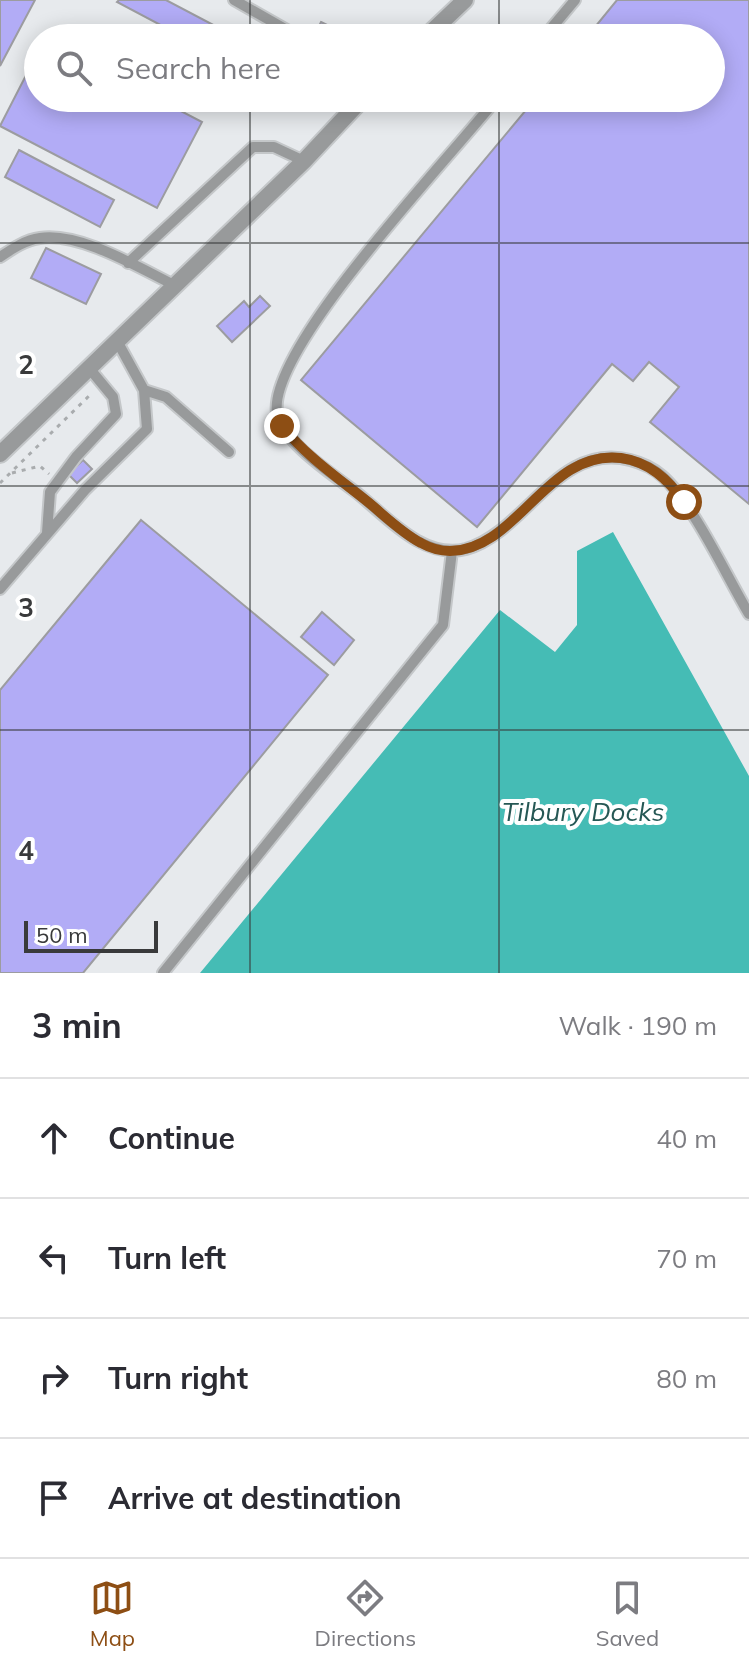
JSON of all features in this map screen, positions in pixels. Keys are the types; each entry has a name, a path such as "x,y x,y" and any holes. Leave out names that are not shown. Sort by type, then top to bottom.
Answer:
{"street":[{"path":"440,24 465,0"},
{"path":"0,454 304,161 350,112"}],"lane":[{"path":"234,0 276,24"},
{"path":"555,24 575,0"},
{"path":"485,112 335,290 290,366 278,397 277,412 282,426 303,450 414,539 433,548 452,551 472,547 495,534 571,469 601,458 627,459 655,470 675,489 749,614"},
{"path":"128,263 253,147 274,147 304,161"},
{"path":"0,257 17,246 39,238 66,239 176,286"},
{"path":"0,589 47,533 147,429 144,390 117,341"},
{"path":"47,533 50,492 76,457 116,414 113,397 89,368"},
{"path":"144,390 166,397 229,452"},
{"path":"163,973 443,625 452,551"}],"path":[{"path":"0,483 102,383"}],"water":[{"name":"Tilbury Docks","path":"613,532 749,776 749,973 200,973 500,610 555,652 577,625 577,551"}],"building":[{"path":"0,0 35,0 0,66"},
{"path":"166,0 211,24 159,24 117,2"},
{"path":"617,0 749,0 749,504 650,422 679,387 649,362 633,381 612,364 477,527 301,380 524,112 725,112 725,24 597,24"},
{"path":"24,79 24,112 183,112 202,122 157,208 0,126"},
{"path":"19,150 114,200 100,227 5,177"},
{"path":"46,248 101,274 86,304 31,278"},
{"path":"260,296 270,306 232,342 217,326 244,301 249,307"},
{"path":"83,460 92,469 77,483 68,474"},
{"path":"141,520 328,675 83,973 0,973 0,690"},
{"path":"322,612 354,640 334,665 301,637"}],"route":[{"path":"282,426 303,450 414,539 443,550 452,551 480,544 571,469 601,458 627,459 655,470 684,502"}]}
